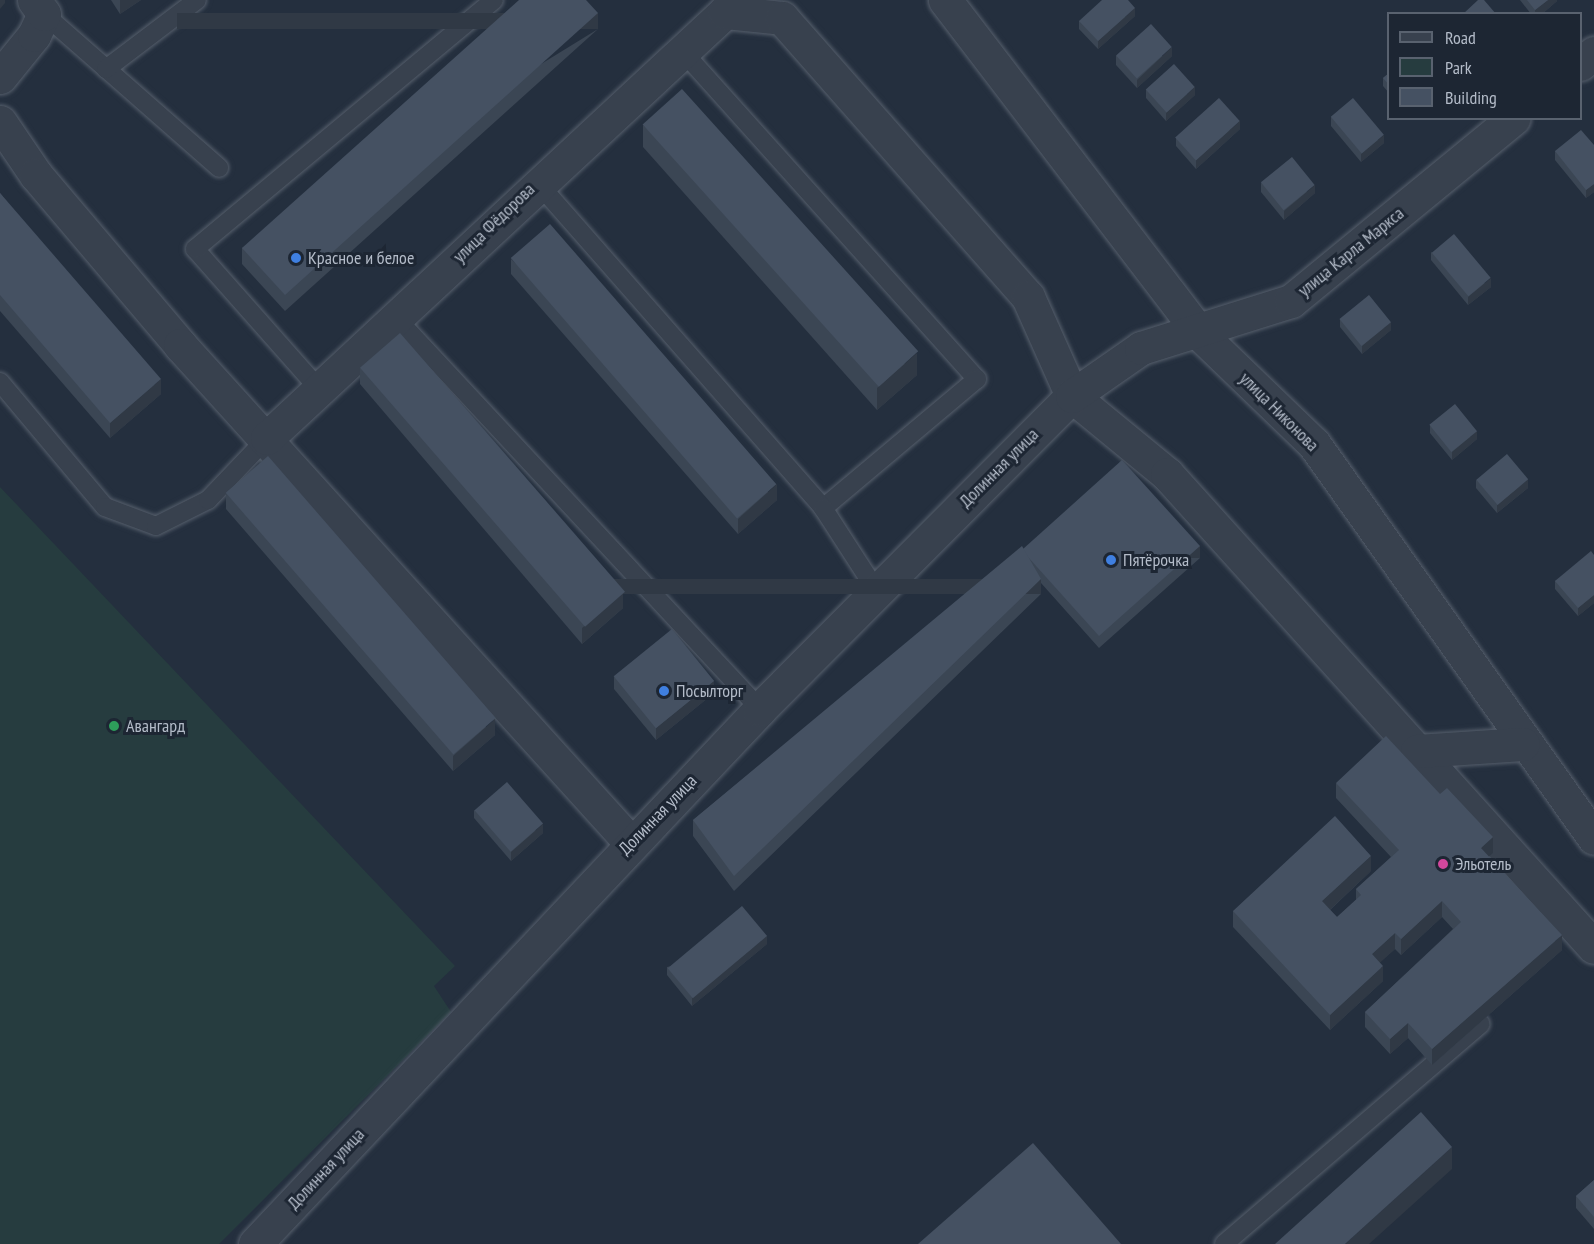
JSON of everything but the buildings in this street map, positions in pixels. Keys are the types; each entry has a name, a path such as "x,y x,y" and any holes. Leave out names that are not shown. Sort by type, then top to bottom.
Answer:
{"street":[{"name":"улица Никонова","path":"945,0 1200,334 1314,444 1523,744 1594,838"},
{"name":"улица Фёдорова","path":"267,438 537,182 685,54 724,6"},
{"path":"724,6 782,18 1028,297 1072,396 1167,474 1594,947"},
{"path":"0,77 34,36 39,7"},
{"path":"1582,63 1594,53"},
{"name":"улица Карла Маркса","path":"1072,396 1141,348 1200,334 1291,302 1512,120"},
{"path":"0,122 43,184 267,438 631,843"},
{"name":"Долинная улица","path":"255,1244 631,843 760,709 876,590 1072,396"},
{"path":"1417,751 1523,744"}],"lane":[{"path":"106,69 197,0"},
{"path":"319,389 195,249 494,0"},
{"path":"39,7 219,168"},
{"path":"685,54 977,379 823,508"},
{"path":"537,182 823,508 876,590"},
{"path":"396,318 760,709"},
{"path":"0,382 105,507 156,526 208,500 267,438"},
{"path":"1224,1244 1481,1024"}],"green space":[{"name":"Авангард","path":"0,487 455,966 434,986 451,1012 219,1244 0,1244"}],"place":[{"name":"Красное и белое","path":"296,258"},
{"name":"Пятёрочка","path":"1111,560"},
{"name":"Посылторг","path":"664,691"},
{"name":"Авангард","path":"114,726"},
{"name":"Эльотель","path":"1443,864"}]}
